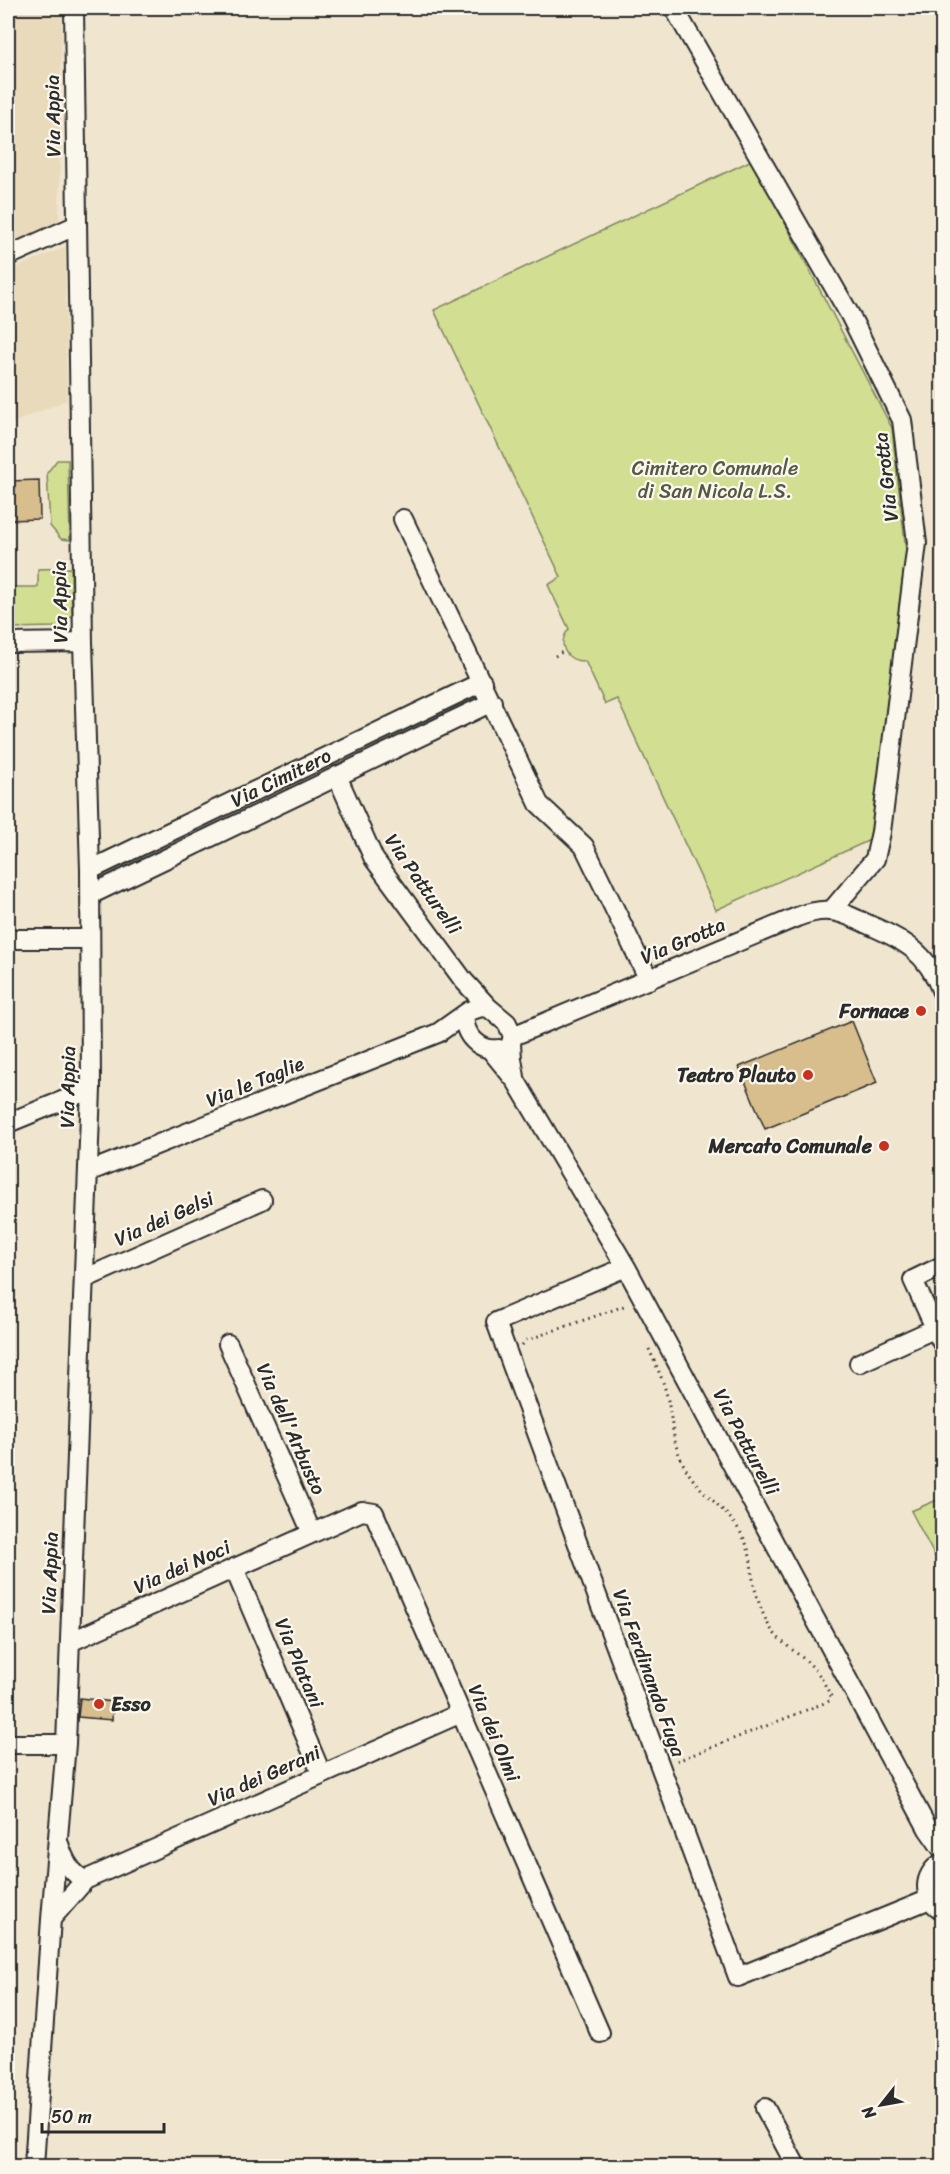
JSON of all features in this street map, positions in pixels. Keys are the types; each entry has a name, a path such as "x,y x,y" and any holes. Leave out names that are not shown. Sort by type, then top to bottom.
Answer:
{"street":[{"path":"74,14 87,8"},
{"name":"Via Grotta","path":"510,1034 649,980 797,917 815,911 831,910 875,859 881,832 917,543 903,420 849,315 674,8"},
{"name":"Via Appia","path":"34,2166 66,1744 91,1089 90,870 83,642 74,14"},
{"path":"8,256 77,225"},
{"path":"403,519 539,804 584,846 649,980"},
{"path":"8,643 83,642"},
{"name":"Via Cimitero","path":"90,870 482,682"},
{"name":"Via Cimitero","path":"90,895 492,702"},
{"name":"Via Patturelli","path":"337,776 374,859 464,981 510,1034 516,1081"},
{"path":"831,910 909,945 931,966 942,992"},
{"path":"8,939 90,939"},
{"name":"Via Patturelli","path":"464,981 467,1013 464,1021 468,1033 479,1045 490,1049 516,1081 626,1267 928,1829 942,1849"},
{"path":"467,1013 482,1007 489,1008"},
{"name":"Via le Taglie","path":"88,1172 438,1033 467,1013"},
{"name":"Via le Taglie","path":"438,1033 468,1033"},
{"path":"490,1049 502,1049 510,1034"},
{"path":"8,1123 91,1089"},
{"name":"Via dei Gelsi","path":"84,1279 262,1200"},
{"path":"859,1363 939,1336 913,1280 942,1266"},
{"name":"Via Ferdinando Fuga","path":"626,1267 496,1322 738,1977 938,1909 926,1886 927,1878 939,1865"},
{"name":"Via dell'Arbusto","path":"228,1344 312,1533"},
{"name":"Via dei Olmi","path":"312,1533 362,1511 374,1513 600,2033"},
{"name":"Via dei Noci","path":"70,1642 312,1533"},
{"name":"Via Platani","path":"234,1568 322,1775"},
{"name":"Via dei Gerani","path":"51,1919 85,1880 461,1713"},
{"path":"8,1744 66,1744"},
{"name":"Via Patturelli","path":"928,1829 939,1865"},
{"path":"58,1841 69,1867 85,1880"},
{"path":"765,2108 796,2166"}],"path":[{"path":"555,656 564,651"},
{"path":"519,1353 521,1346 527,1340 624,1304 631,1306"},
{"path":"649,1347 665,1390 671,1430 679,1457 696,1484 720,1505 744,1538 750,1553 759,1603 768,1625 779,1639 817,1672 833,1700"},
{"path":"660,1768 842,1697"}],"shaded area":[{"path":"8,8 62,8 59,225 8,247"},
{"path":"65,247 67,400 8,425 8,271"}],"green space":[{"name":"Cimitero Comunale di San Nicola L.S.","path":"752,160 892,428 906,551 870,840 716,910 617,699 605,704 585,661 573,659 565,651 563,640 569,629 548,585 561,577 434,310"},
{"path":"57,460 68,460 70,540 61,539 50,526 47,473"},
{"path":"71,568 72,616 56,627 8,628 8,570 10,570 10,587 38,587 38,569"},
{"path":"942,1498 942,1570 911,1511"}],"building":[{"path":"39,480 40,519 8,520 8,481"},
{"name":"Teatro Plauto","path":"852,1021 877,1083 765,1129 739,1067"},
{"path":"80,1698 113,1702 112,1720 78,1717"}],"place":[{"name":"Fornace","path":"921,1011"},
{"name":"Teatro Plauto","path":"808,1075"},
{"name":"Mercato Comunale","path":"884,1146"},
{"name":"Esso","path":"99,1704"}]}
